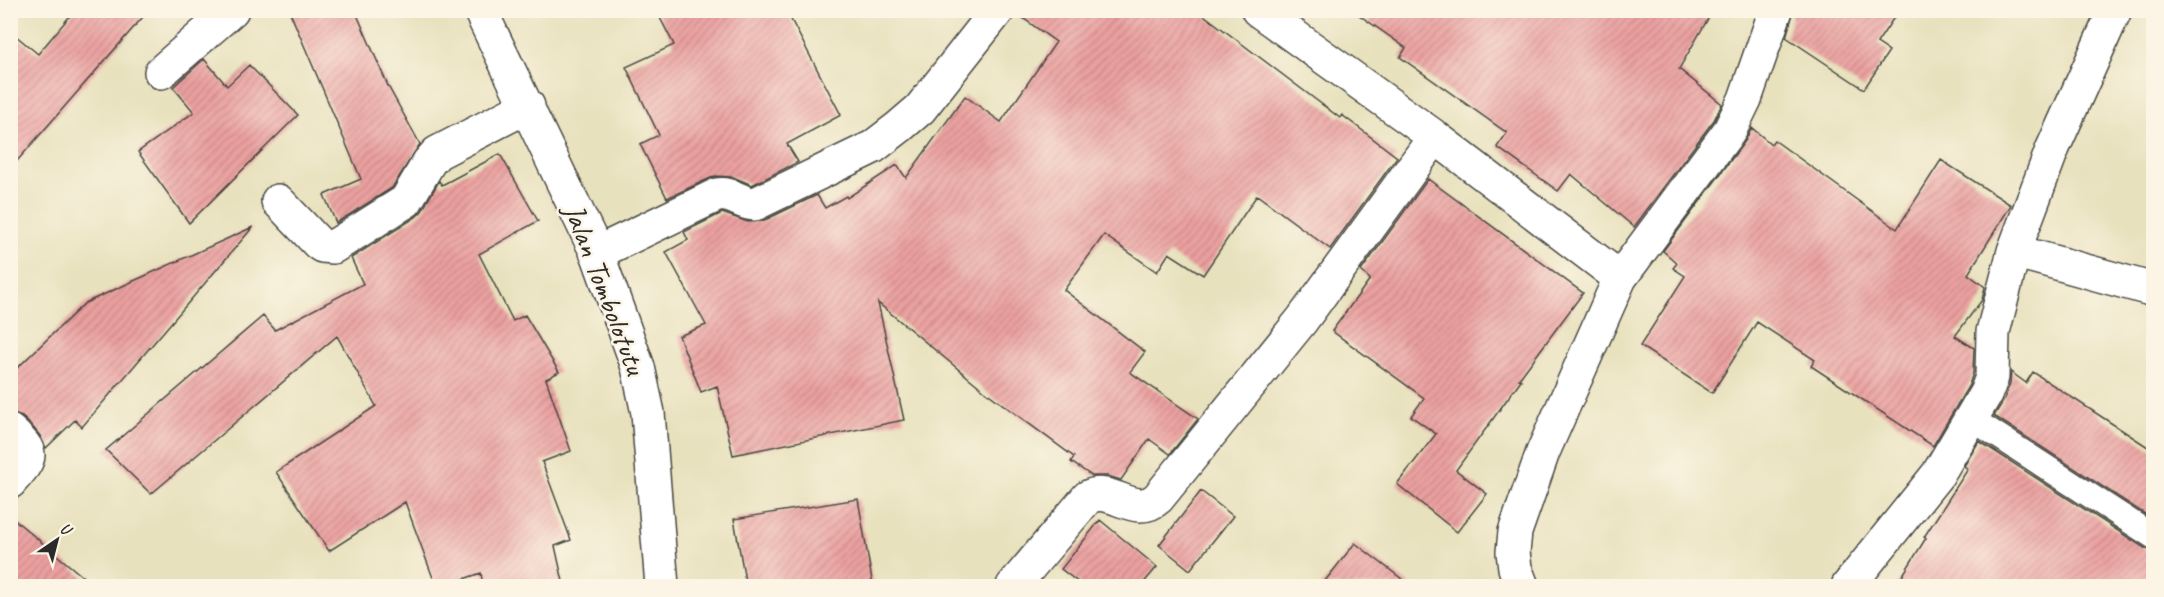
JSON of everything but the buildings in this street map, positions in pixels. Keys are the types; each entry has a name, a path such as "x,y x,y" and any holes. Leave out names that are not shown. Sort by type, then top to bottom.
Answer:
{"street":[{"path":"161,72 232,10"},
{"name":"Jalan Tombolotutu","path":"480,10 597,253 638,367 648,413 662,586"},
{"path":"597,253 717,195 729,194 748,204 755,204 873,147 920,109 998,10"},
{"path":"1258,10 1435,137 1620,278"},
{"path":"1522,586 1515,568 1513,552 1515,532 1543,452 1620,278 1730,130 1744,99 1776,10"},
{"path":"1848,586 1938,474 1986,393 1992,377 1993,332 2014,251 2052,150 2115,10"},
{"path":"278,201 318,243 322,246 333,247 406,201 429,162 437,153 528,106"},
{"path":"1013,586 1088,497 1102,494 1144,506 1158,498 1302,320 1435,137"},
{"path":"2014,251 2154,290"},
{"path":"10,431 29,450 24,466 10,482"}],"lane":[{"path":"1972,419 2154,537"}]}
